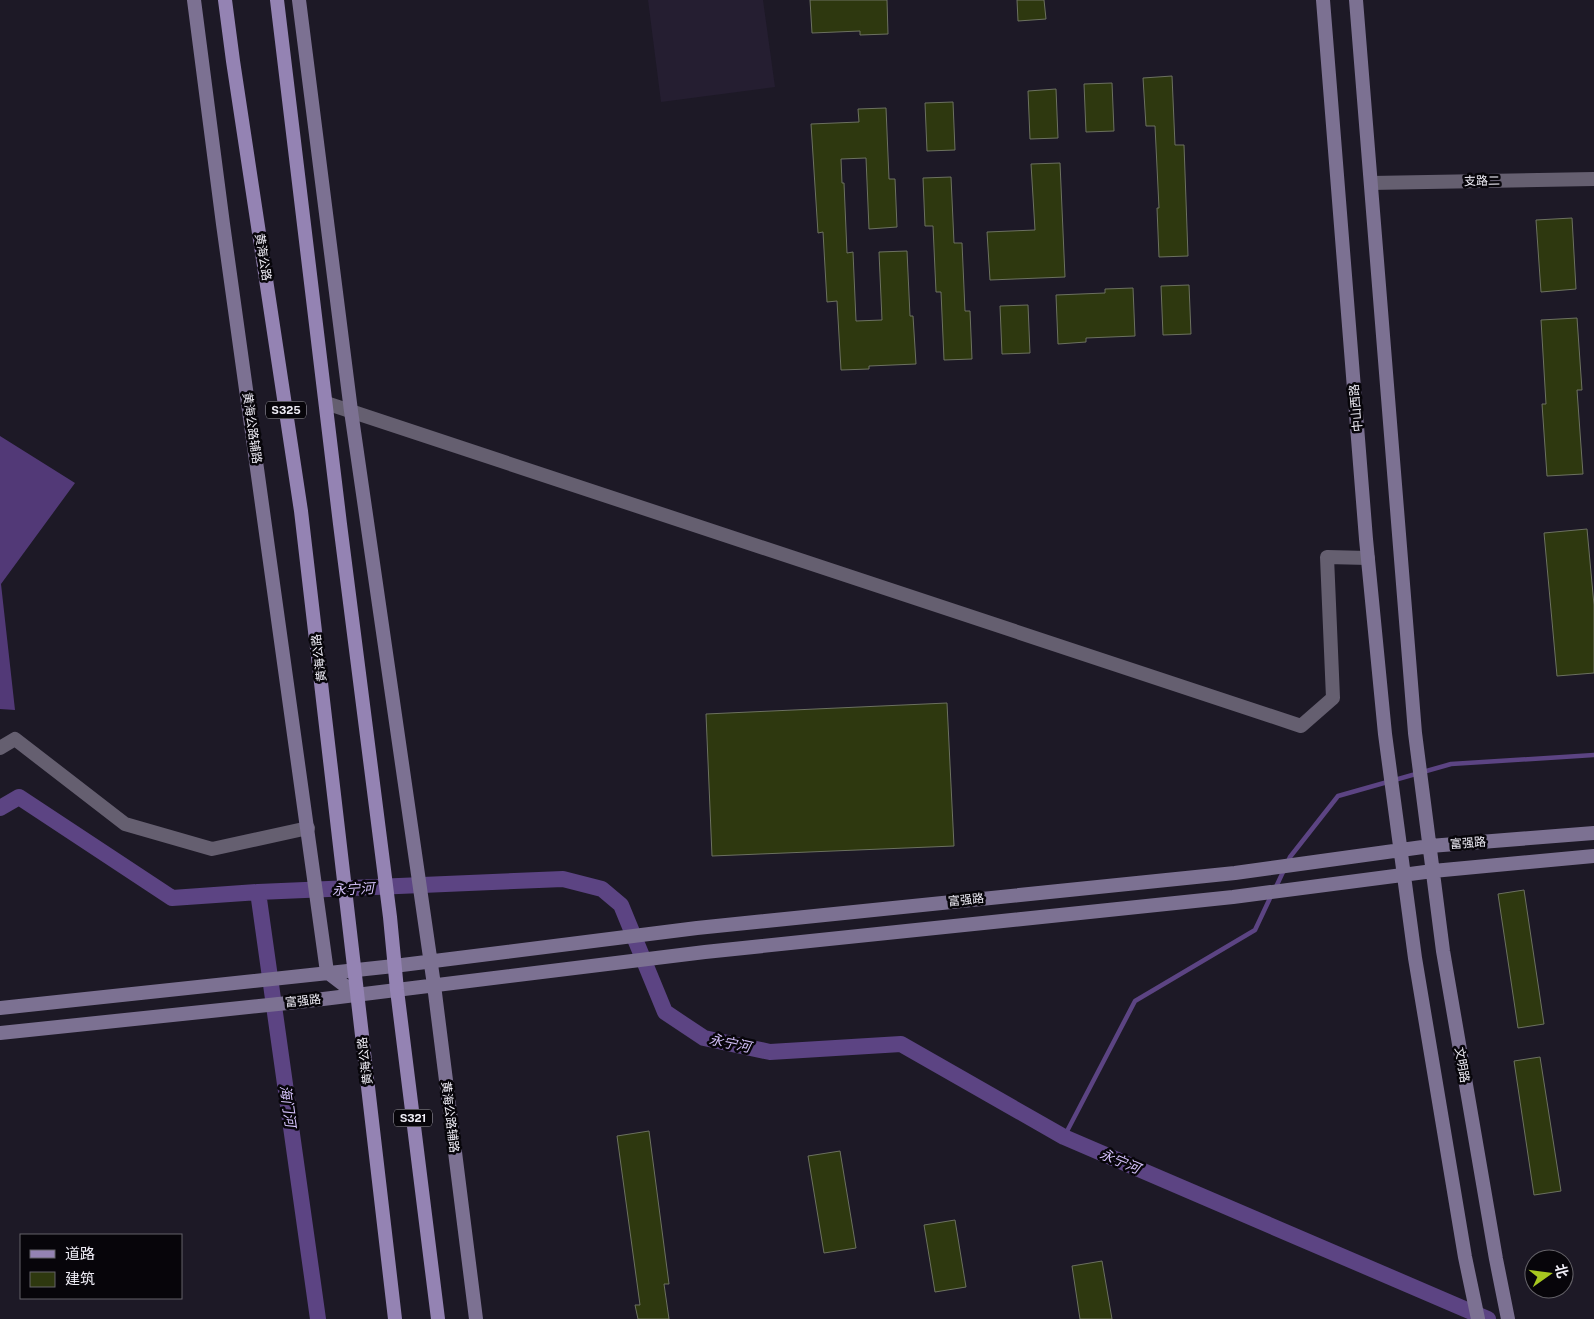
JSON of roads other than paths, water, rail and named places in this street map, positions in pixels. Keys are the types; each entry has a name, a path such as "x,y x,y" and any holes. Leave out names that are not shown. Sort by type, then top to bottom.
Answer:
{"main road":[{"name":"黄海公路辅路","path":"194,0 223,224 327,972"},
{"name":"黄海公路","path":"225,0 301,511 395,1319"},
{"path":"277,0 326,403"},
{"path":"299,0 351,411"},
{"name":"中山西路","path":"1323,0 1368,558 1385,734 1401,850"},
{"path":"1356,0 1371,183"},
{"name":"文明路","path":"1371,183 1415,732 1443,951 1508,1319"},
{"name":"S321","path":"326,403 390,917 396,990 438,1319"},
{"name":"黄海公路辅路","path":"351,411 434,985 476,1319"},
{"name":"富强路","path":"0,1008 430,962 697,928 1234,873 1430,846 1594,833"},
{"path":"1401,850 1415,958 1465,1257 1478,1319"},
{"name":"富强路","path":"0,1033 307,1001 705,952 1233,897 1432,870 1594,856"},
{"path":"327,972 357,995"}],"street":[{"name":"支路二","path":"1371,183 1594,179"},
{"path":"326,403 1301,726 1334,698 1328,558 1368,558"},
{"path":"0,748 15,739 125,824 212,849 308,828"}],"waterway":[{"path":"1275,889 1290,857 1338,796 1451,764 1594,755"},
{"name":"永宁河","path":"0,808 19,797 172,898 258,892 563,879 602,889 621,905 665,1012 704,1038 770,1052 901,1044 1064,1137 1488,1319"},
{"name":"海门河","path":"258,892 318,1319"},
{"path":"1064,1137 1135,1001 1255,930 1271,896"}]}
